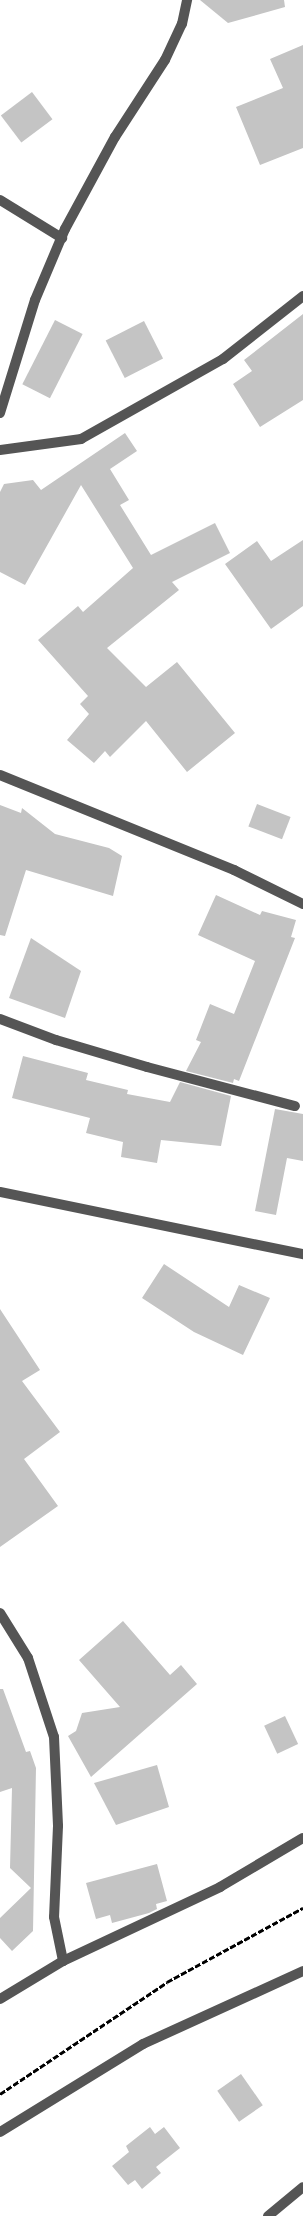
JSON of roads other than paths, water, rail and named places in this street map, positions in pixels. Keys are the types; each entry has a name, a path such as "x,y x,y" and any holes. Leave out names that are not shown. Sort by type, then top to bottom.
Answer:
{"street":[{"path":"0,413 35,300 62,238 115,137 165,60 182,24 187,0"},
{"path":"0,200 62,238"},
{"path":"0,450 81,439 223,359 303,296"},
{"path":"0,775 234,870 303,904"},
{"path":"0,1019 56,1040 148,1067 295,1106"},
{"path":"0,1192 303,1254"},
{"path":"0,1613 28,1658 54,1737 58,1826 54,1917 63,1961"},
{"path":"0,1999 63,1961 220,1887 303,1838"},
{"path":"0,2132 144,2044 303,1971"},
{"path":"268,2216 303,2187"}],"railway":[{"path":"0,2094 167,1982 303,1908"}]}
